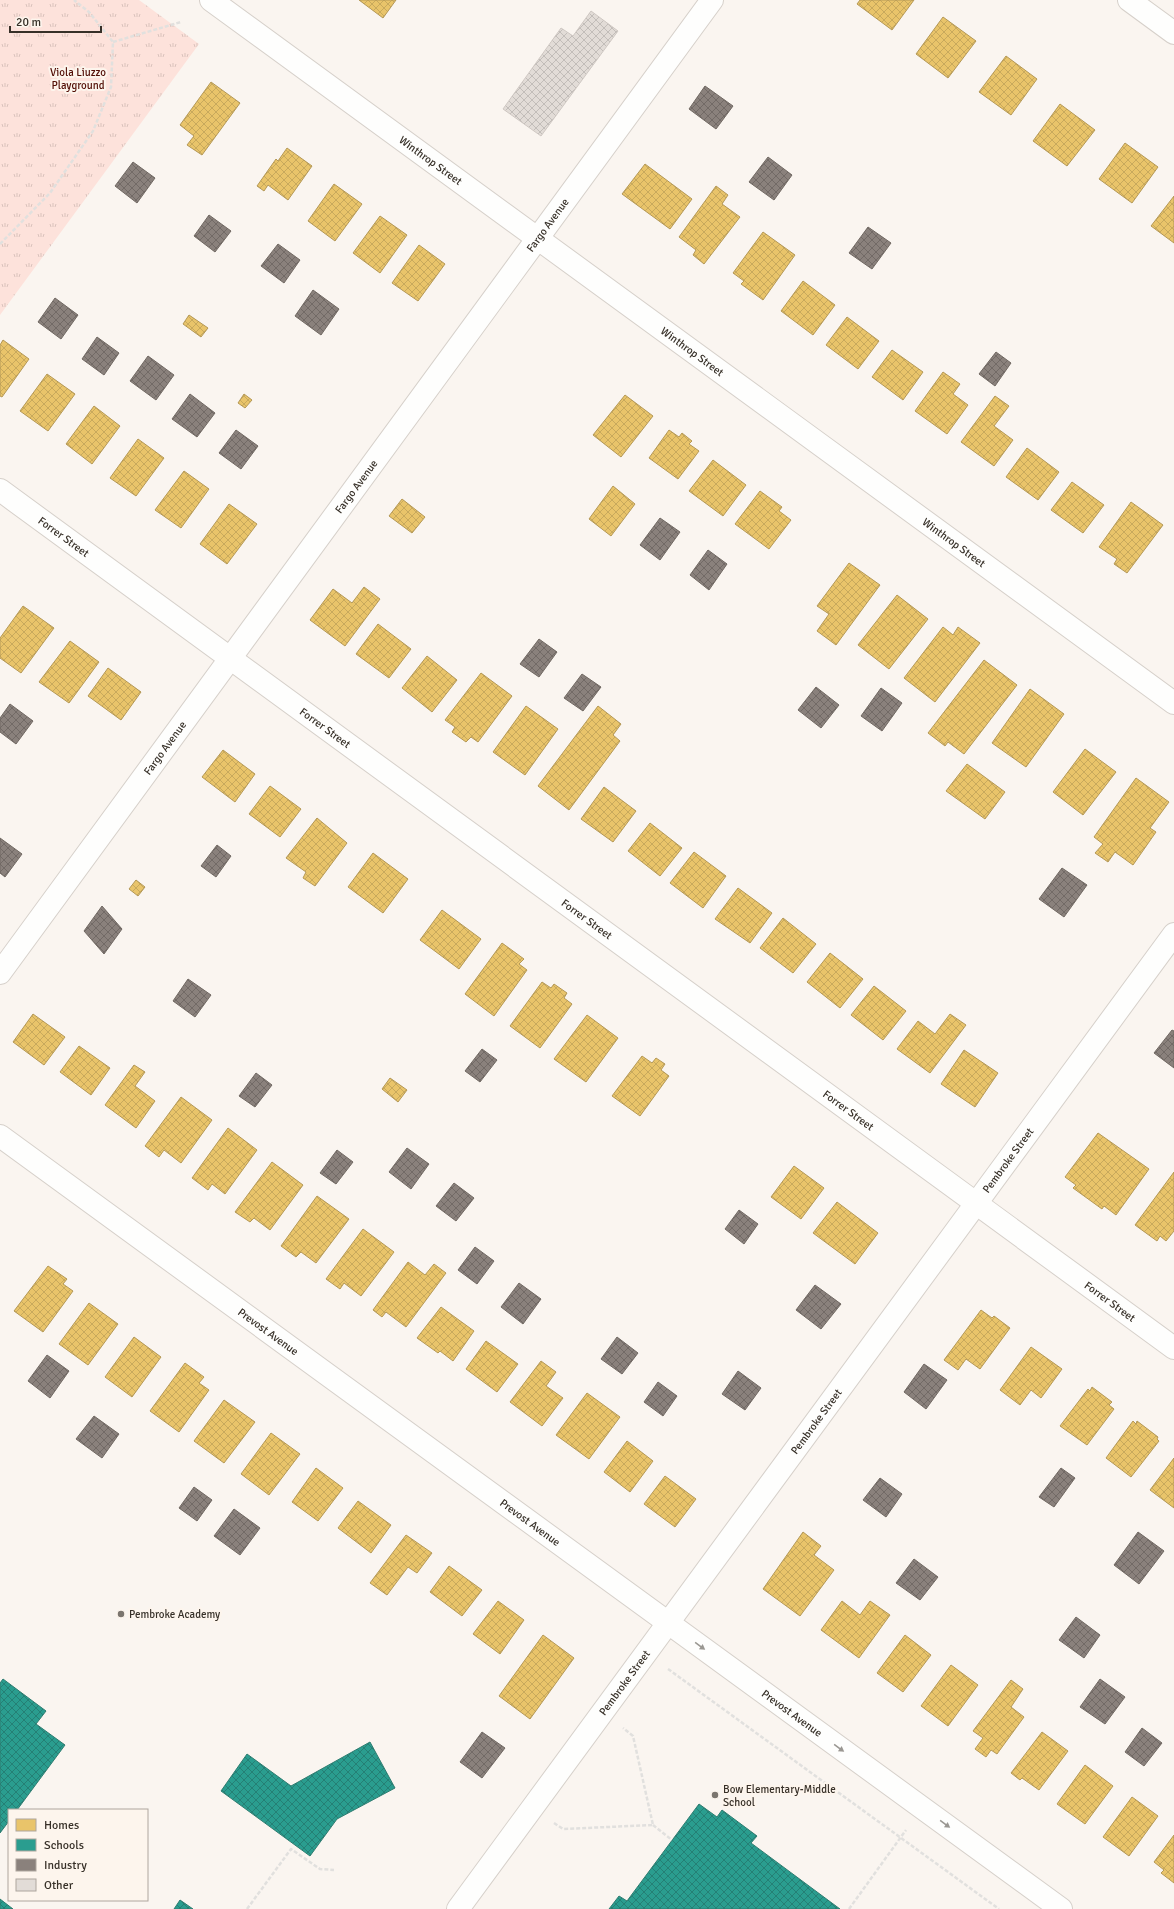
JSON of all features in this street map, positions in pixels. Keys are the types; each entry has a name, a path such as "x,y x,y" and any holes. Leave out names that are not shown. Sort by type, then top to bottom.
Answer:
{"street":[{"name":"Winthrop Street","path":"211,0 1174,703"},
{"name":"Fargo Avenue","path":"0,973 712,0"},
{"path":"1129,0 1174,33"},
{"name":"Forrer Street","path":"0,490 1174,1348"},
{"name":"Pembroke Street","path":"458,1909 1174,934"},
{"name":"Prevost Avenue","path":"0,1136 1061,1909"}],"path":[{"path":"0,244 50,193 93,131 111,87 113,42 89,12 74,0"},
{"path":"113,42 181,22"},
{"path":"663,1665 999,1909"},
{"path":"618,1724 633,1736 653,1825 672,1840"},
{"path":"849,1909 922,1808"},
{"path":"553,1822 563,1829 653,1825"},
{"path":"247,1909 291,1849 320,1869 334,1870"}],"green space":[{"name":"Viola Liuzzo Playground","path":"0,0 139,0 199,44 0,315"}],"building: Homes":[{"path":"359,0 396,0 383,18"},
{"path":"860,0 914,0 892,30 857,4"},
{"path":"943,17 976,41 948,78 916,54"},
{"path":"1006,56 1037,79 1011,115 979,92"},
{"path":"211,82 240,103 202,155 187,145 194,136 180,125"},
{"path":"1060,104 1095,130 1067,166 1033,141"},
{"path":"1125,143 1158,167 1132,203 1099,179"},
{"path":"287,148 312,166 288,200 268,185 264,191 257,186 276,159 278,161"},
{"path":"645,164 692,199 670,229 622,194"},
{"path":"334,184 362,204 335,241 308,221"},
{"path":"716,186 728,195 722,204 740,217 704,264 693,255 696,250 679,237"},
{"path":"1174,196 1174,243 1151,226"},
{"path":"380,216 407,235 380,273 353,253"},
{"path":"763,232 795,255 763,300 741,284 744,281 733,273"},
{"path":"419,245 445,264 418,301 392,283"},
{"path":"803,281 835,305 813,335 781,311"},
{"path":"189,315 208,328 201,337 183,324"},
{"path":"847,317 879,341 858,369 826,345"},
{"path":"3,340 29,359 2,397 0,396 0,345"},
{"path":"892,350 923,372 903,400 872,377"},
{"path":"943,372 960,384 953,394 968,405 947,434 915,411"},
{"path":"47,374 75,394 48,431 20,411"},
{"path":"244,394 252,400 245,408 238,403"},
{"path":"625,395 653,416 621,457 593,435"},
{"path":"995,396 1009,406 994,426 1013,440 994,466 961,442"},
{"path":"94,406 120,426 92,464 66,444"},
{"path":"669,430 679,437 682,433 692,441 689,444 699,451 678,479 649,458"},
{"path":"138,439 164,458 136,496 110,478"},
{"path":"1027,448 1059,472 1038,500 1006,477"},
{"path":"713,460 746,485 723,516 689,491"},
{"path":"184,471 209,489 181,528 155,510"},
{"path":"1072,482 1104,505 1083,533 1051,510"},
{"path":"613,486 635,504 611,536 589,519"},
{"path":"760,491 782,507 779,511 791,520 769,549 735,524"},
{"path":"402,499 425,517 412,533 389,516"},
{"path":"1131,502 1163,525 1127,573 1114,564 1117,559 1099,547"},
{"path":"229,504 257,524 227,564 200,544"},
{"path":"849,563 880,585 836,645 817,631 829,614 817,606"},
{"path":"364,587 380,599 345,646 310,620 333,589 352,603"},
{"path":"897,595 928,619 889,669 858,645"},
{"path":"23,606 54,628 21,673 0,658 0,638"},
{"path":"378,624 411,649 389,678 356,654"},
{"path":"943,627 953,635 958,627 980,643 935,702 904,678"},
{"path":"70,641 99,662 69,703 39,682"},
{"path":"427,656 457,680 432,712 402,688"},
{"path":"984,660 1017,685 964,754 948,742 945,746 928,733"},
{"path":"108,668 141,692 121,720 88,696"},
{"path":"481,673 512,696 478,742 471,737 466,742 452,732 455,727 445,720"},
{"path":"1030,689 1064,714 1026,767 992,743"},
{"path":"526,706 558,729 525,775 493,752"},
{"path":"598,706 621,724 613,735 620,741 569,810 538,786"},
{"path":"1085,749 1116,772 1083,815 1053,792"},
{"path":"223,750 255,774 235,802 202,777"},
{"path":"967,764 1005,792 985,819 946,791"},
{"path":"1136,778 1169,802 1150,828 1156,832 1133,865 1115,852 1108,862 1095,853 1103,844 1094,837"},
{"path":"270,786 301,809 280,837 249,814"},
{"path":"604,787 636,811 613,842 581,819"},
{"path":"317,818 347,843 315,886 303,878 306,872 286,858"},
{"path":"650,823 682,848 660,876 628,851"},
{"path":"694,852 726,876 703,908 670,883"},
{"path":"373,853 408,879 383,913 348,887"},
{"path":"136,880 145,887 138,896 129,889"},
{"path":"738,888 772,913 750,943 715,919"},
{"path":"442,910 481,939 459,969 420,940"},
{"path":"783,918 816,944 793,973 760,948"},
{"path":"502,943 524,959 519,964 527,970 494,1016 465,994"},
{"path":"830,953 863,979 840,1008 807,982"},
{"path":"542,982 551,988 554,984 567,993 564,998 572,1004 540,1048 510,1026"},
{"path":"874,986 906,1011 883,1040 851,1015"},
{"path":"33,1014 65,1037 44,1065 13,1042"},
{"path":"950,1014 966,1025 930,1073 897,1049 918,1021 935,1034"},
{"path":"587,1015 618,1038 586,1082 554,1059"},
{"path":"79,1046 110,1068 91,1095 60,1072"},
{"path":"964,1050 998,1073 975,1107 941,1084"},
{"path":"642,1056 652,1063 656,1058 665,1064 661,1070 669,1076 640,1116 612,1096"},
{"path":"134,1065 145,1072 135,1086 155,1101 136,1128 105,1105"},
{"path":"390,1078 407,1090 398,1102 382,1089"},
{"path":"181,1097 212,1120 181,1163 164,1150 159,1157 145,1146"},
{"path":"228,1128 257,1150 225,1194 212,1184 208,1190 192,1178"},
{"path":"1098,1133 1149,1169 1116,1215 1104,1206 1102,1209 1073,1188 1076,1185 1065,1177"},
{"path":"272,1162 303,1185 270,1230 254,1218 250,1222 235,1212"},
{"path":"794,1166 824,1188 801,1219 771,1197"},
{"path":"1174,1172 1174,1231 1166,1241 1160,1236 1157,1241 1135,1225"},
{"path":"317,1196 349,1219 316,1263 301,1252 296,1257 281,1246"},
{"path":"837,1202 878,1233 855,1264 813,1233"},
{"path":"363,1229 394,1252 361,1296 344,1283 340,1289 326,1279"},
{"path":"408,1262 425,1275 434,1264 446,1273 406,1327 386,1312 382,1317 373,1310"},
{"path":"48,1266 67,1279 63,1284 73,1291 43,1332 14,1311"},
{"path":"89,1303 118,1324 88,1365 59,1344"},
{"path":"441,1307 474,1331 453,1361 440,1351 438,1353 417,1338"},
{"path":"981,1310 992,1318 994,1316 1010,1328 980,1369 966,1359 958,1370 944,1360"},
{"path":"134,1337 161,1357 132,1397 105,1377"},
{"path":"486,1341 518,1364 497,1392 466,1369"},
{"path":"1031,1347 1062,1369 1041,1398 1031,1390 1020,1405 1000,1390"},
{"path":"541,1361 556,1372 546,1386 563,1398 542,1426 510,1402"},
{"path":"185,1363 204,1377 199,1383 209,1390 179,1432 150,1411"},
{"path":"1092,1387 1112,1402 1109,1405 1114,1409 1087,1445 1060,1426 1088,1389 1090,1391"},
{"path":"587,1393 620,1417 589,1459 556,1435"},
{"path":"224,1400 255,1422 224,1463 194,1441"},
{"path":"1133,1421 1136,1424 1137,1421 1158,1437 1157,1439 1159,1441 1131,1477 1106,1458"},
{"path":"271,1433 300,1454 269,1495 241,1474"},
{"path":"627,1441 653,1461 630,1492 604,1472"},
{"path":"1174,1458 1174,1508 1150,1490"},
{"path":"316,1468 343,1488 318,1521 292,1502"},
{"path":"665,1476 696,1499 675,1527 644,1504"},
{"path":"358,1501 391,1525 371,1553 338,1528"},
{"path":"803,1532 821,1546 814,1555 834,1570 800,1616 763,1589"},
{"path":"406,1535 432,1553 417,1573 408,1567 387,1595 370,1583"},
{"path":"449,1566 482,1590 462,1616 430,1592"},
{"path":"498,1601 524,1620 500,1654 473,1634"},
{"path":"842,1601 860,1615 870,1601 890,1615 859,1658 821,1630"},
{"path":"543,1635 574,1658 530,1719 499,1696"},
{"path":"905,1635 931,1655 903,1692 877,1673"},
{"path":"951,1665 978,1685 948,1726 921,1706"},
{"path":"1011,1680 1023,1689 1011,1707 1024,1717 997,1754 991,1750 986,1757 975,1749 983,1738 973,1731"},
{"path":"1042,1732 1068,1751 1039,1790 1022,1778 1020,1780 1011,1773"},
{"path":"1085,1765 1113,1786 1085,1824 1057,1804"},
{"path":"1132,1797 1158,1816 1129,1856 1103,1837"},
{"path":"1174,1835 1174,1883 1161,1873 1164,1870 1154,1862"}],"building: Schools":[{"path":"3,1679 46,1711 36,1724 65,1745 18,1809 8,1809 8,1822 0,1833 0,1683"},
{"path":"370,1742 395,1788 337,1819 310,1856 221,1791 247,1754 291,1786"},
{"path":"699,1804 717,1817 722,1810 757,1836 751,1843 840,1909 609,1909 619,1896 627,1901"},
{"path":"0,1899 13,1909 0,1909"},
{"path":"180,1900 193,1909 174,1909"}],"building: Industry":[{"path":"705,86 733,106 716,129 689,109"},
{"path":"768,157 792,175 774,200 749,182"},
{"path":"133,162 155,178 137,203 115,186"},
{"path":"209,215 231,231 215,252 194,236"},
{"path":"868,227 891,243 872,269 849,253"},
{"path":"278,244 300,260 284,283 261,266"},
{"path":"313,290 339,309 321,335 295,316"},
{"path":"55,298 78,315 61,339 38,322"},
{"path":"97,337 119,353 104,375 82,359"},
{"path":"996,352 1011,363 995,386 979,374"},
{"path":"148,356 174,375 156,400 130,381"},
{"path":"190,394 215,413 197,437 172,419"},
{"path":"236,430 258,446 241,469 219,453"},
{"path":"660,518 680,532 660,560 640,545"},
{"path":"708,550 727,564 709,590 690,575"},
{"path":"539,639 557,652 539,677 520,664"},
{"path":"582,674 601,687 583,711 564,698"},
{"path":"816,687 839,705 821,728 798,710"},
{"path":"881,688 902,703 882,731 861,716"},
{"path":"10,704 33,721 16,744 0,732 0,718"},
{"path":"0,838 22,854 5,877 0,873"},
{"path":"217,845 231,856 216,877 201,866"},
{"path":"1062,868 1087,885 1064,917 1039,899"},
{"path":"102,906 122,929 104,954 84,931"},
{"path":"188,979 211,995 195,1017 173,1001"},
{"path":"1172,1030 1174,1031 1174,1068 1154,1053"},
{"path":"482,1049 497,1060 480,1082 465,1071"},
{"path":"256,1073 272,1085 255,1107 239,1096"},
{"path":"407,1148 429,1164 411,1189 389,1172"},
{"path":"337,1150 353,1162 336,1184 320,1173"},
{"path":"454,1183 474,1198 456,1221 436,1206"},
{"path":"739,1210 758,1224 744,1244 725,1229"},
{"path":"475,1247 494,1261 477,1284 458,1270"},
{"path":"519,1283 541,1299 523,1324 501,1307"},
{"path":"815,1285 841,1304 821,1329 796,1310"},
{"path":"617,1337 638,1353 622,1374 601,1359"},
{"path":"47,1355 69,1371 50,1398 28,1381"},
{"path":"924,1364 947,1380 926,1409 904,1392"},
{"path":"738,1371 761,1388 745,1410 722,1394"},
{"path":"658,1382 677,1396 663,1416 644,1402"},
{"path":"94,1416 119,1434 102,1458 76,1439"},
{"path":"1061,1468 1075,1478 1054,1507 1039,1497"},
{"path":"880,1478 902,1494 886,1517 863,1500"},
{"path":"194,1487 212,1500 197,1521 179,1508"},
{"path":"234,1509 260,1528 240,1555 214,1536"},
{"path":"1138,1532 1164,1551 1139,1584 1114,1565"},
{"path":"914,1559 938,1577 920,1600 896,1583"},
{"path":"1076,1617 1100,1635 1084,1658 1059,1640"},
{"path":"1100,1679 1125,1697 1105,1724 1080,1707"},
{"path":"1142,1728 1162,1743 1144,1766 1125,1752"},
{"path":"482,1732 505,1748 482,1778 460,1762"}],"building: Other":[{"path":"591,11 618,31 541,136 503,109 561,28 573,36"}],"place":[{"name":"Pembroke Academy","path":"121,1614"},
{"name":"Bow Elementary-Middle School","path":"715,1795"}]}
